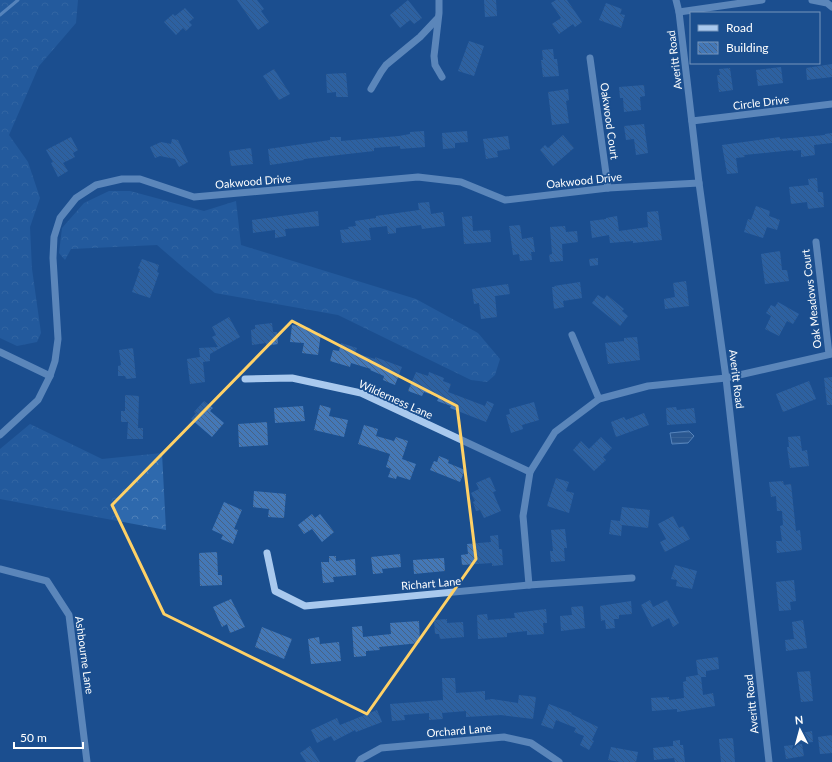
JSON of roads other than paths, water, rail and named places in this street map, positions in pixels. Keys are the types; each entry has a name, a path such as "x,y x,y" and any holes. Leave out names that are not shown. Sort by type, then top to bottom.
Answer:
{"street":[{"path":"439,0 434,56 435,65 442,77"},
{"name":"Averitt Road","path":"676,0 679,12 699,183 726,378 769,762"},
{"path":"679,12 762,0"},
{"path":"812,0 827,3 832,7"},
{"path":"371,89 386,65 420,37 437,19"},
{"name":"Oakwood Court","path":"590,58 608,188"},
{"name":"Circle Drive","path":"692,121 832,104"},
{"name":"Oakwood Drive","path":"0,434 38,400 50,376 55,361 58,339 52,258 54,237 60,218 76,198 96,185 122,179 140,179 194,197 418,177 461,182 505,200 608,188 699,183"},
{"name":"Oak Meadows Court","path":"816,242 830,354"},
{"path":"572,335 599,398"},
{"path":"0,352 50,376"},
{"path":"529,585 523,516 530,472 555,432 599,398 648,386 709,381 726,378 830,354"},
{"name":"Wilderness Lane","path":"245,379 292,378 361,393 530,472"},
{"name":"Richart Lane","path":"267,553 275,592 305,606 529,585 632,578"},
{"name":"Ashbourne Lane","path":"0,569 48,581 69,615 87,762"},
{"name":"Orchard Lane","path":"359,762 361,759 381,748 504,737 531,743 559,762"}],"waterway":[{"path":"0,15 18,0"}]}
